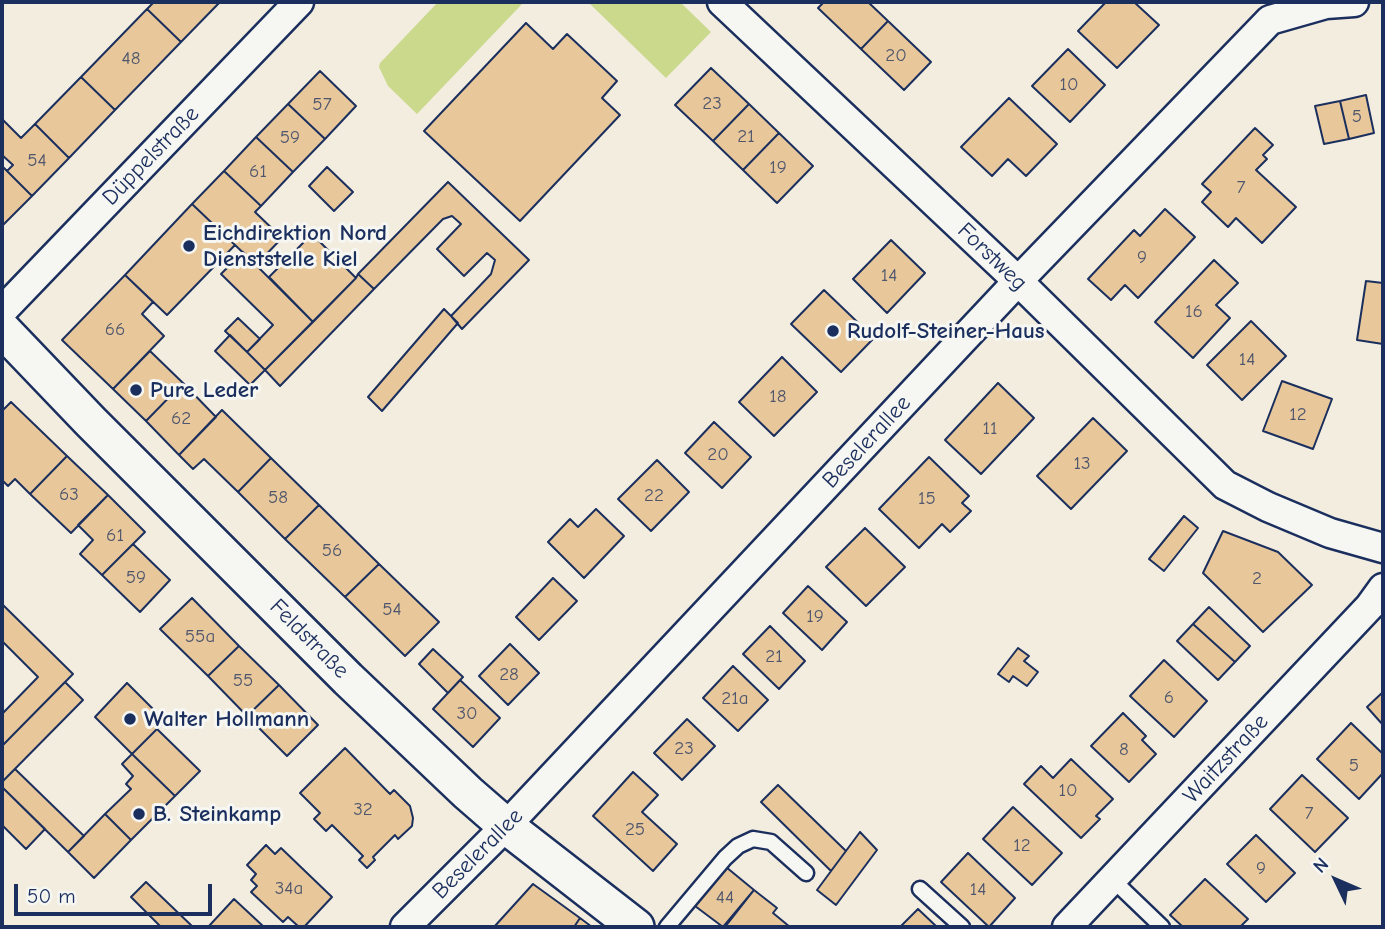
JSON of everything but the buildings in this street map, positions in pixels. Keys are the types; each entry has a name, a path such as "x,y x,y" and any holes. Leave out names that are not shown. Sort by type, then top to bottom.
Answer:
{"street":[{"name":"Düppelstraße","path":"2,311 299,2"},
{"name":"Forstweg","path":"722,2 1018,281 1225,485 1330,533 1383,548"},
{"name":"Beselerallee","path":"405,927 506,827 1018,281 1266,11 1354,2"},
{"name":"Feldstraße","path":"2,328 100,432 348,679 506,827 636,927"},
{"name":"Waitzstraße","path":"1067,927 1370,607 1383,588"}],"lane":[{"path":"667,927 725,858 738,846 753,839 771,842 806,873"},
{"path":"1112,879 1162,927"},
{"path":"920,889 962,927"}],"green space":[{"path":"438,2 524,2 417,114 388,86 379,67"},
{"path":"588,2 680,2 711,32 666,78"}],"place":[{"name":"Eichdirektion Nord Dienststelle Kiel","path":"189,246"},
{"name":"Rudolf-Steiner-Haus","path":"833,331"},
{"name":"Pure Leder","path":"136,390"},
{"name":"Walter Hollmann","path":"130,719"},
{"name":"B. Steinkamp","path":"139,814"}]}
